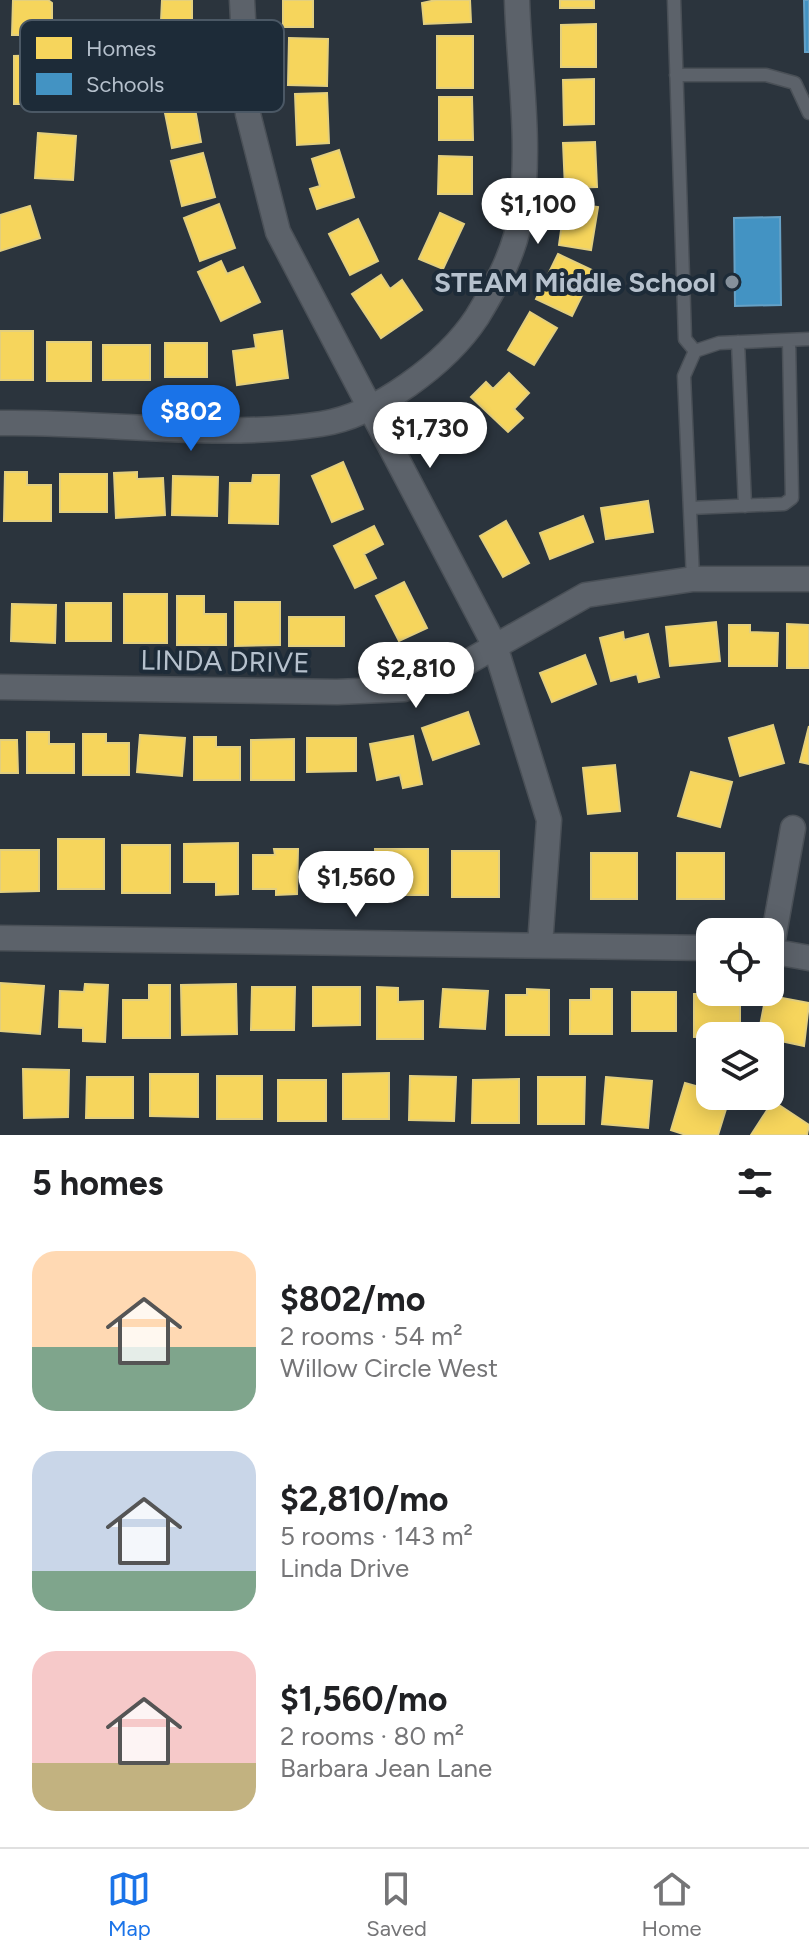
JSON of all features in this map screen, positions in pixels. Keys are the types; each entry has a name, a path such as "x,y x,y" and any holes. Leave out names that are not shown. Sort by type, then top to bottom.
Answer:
{"street":[{"path":"242,0 243,20"},
{"path":"0,423 231,431 324,424 408,386 468,330 512,254 521,213 524,173 517,0"},
{"path":"248,112 278,232 495,646 549,820 540,945"},
{"name":"LINDA DRIVE","path":"0,687 337,692 404,689 459,667 586,595 693,579 809,579"},
{"path":"777,918 793,828"},
{"path":"0,938 696,948"},
{"path":"784,953 809,958"}],"lane":[{"path":"674,0 685,339 695,351"},
{"path":"676,75 766,75 795,83 809,113"},
{"path":"695,351 738,342 809,339"},
{"path":"690,508 784,504 792,498 789,340"},
{"path":"738,342 745,506"},
{"path":"693,579 684,376 695,351"}],"building: Homes":[{"path":"13,0 48,0 52,3 52,20 20,20 20,35 12,35"},
{"path":"162,0 192,0 192,20 161,20"},
{"path":"283,0 313,0 313,27 284,27"},
{"path":"470,0 471,22 424,24 422,3"},
{"path":"560,0 594,0 594,8 560,8"},
{"path":"596,24 596,67 561,67 561,25"},
{"path":"437,36 473,36 473,88 437,88"},
{"path":"289,38 328,39 327,86 288,85"},
{"path":"14,56 20,56 20,104 14,104"},
{"path":"594,79 594,124 564,125 563,80"},
{"path":"327,93 329,143 297,145 295,94"},
{"path":"439,97 472,97 473,140 439,140"},
{"path":"165,112 196,112 201,142 172,148"},
{"path":"38,133 76,136 73,180 35,178"},
{"path":"595,142 597,187 565,188 563,143"},
{"path":"339,150 354,197 317,209 310,189 320,186 312,159"},
{"path":"203,153 215,197 182,206 171,161"},
{"path":"439,156 472,157 472,194 438,194"},
{"path":"565,202 598,207 591,250 559,245"},
{"path":"219,204 235,248 200,261 184,218"},
{"path":"30,206 40,238 0,251 0,215"},
{"path":"440,213 464,224 443,269 419,259"},
{"path":"358,219 378,261 350,275 329,234"},
{"path":"558,254 594,271 572,316 536,299"},
{"path":"221,261 227,274 243,267 260,302 221,321 198,272"},
{"path":"381,275 390,289 402,280 422,310 381,338 352,294"},
{"path":"530,312 557,328 534,365 508,350"},
{"path":"0,331 33,331 33,380 0,380"},
{"path":"282,331 288,378 237,385 233,351 256,348 254,335"},
{"path":"47,342 91,342 91,381 47,381"},
{"path":"165,343 207,343 207,377 165,377"},
{"path":"103,345 150,345 150,380 103,380"},
{"path":"509,373 529,393 514,409 523,418 508,432 471,397 486,382 493,389"},
{"path":"461,404 477,430 443,452 427,425"},
{"path":"343,462 363,509 332,522 312,476"},
{"path":"5,472 27,472 27,485 51,485 51,521 4,521"},
{"path":"137,472 137,479 163,478 165,515 116,518 114,473"},
{"path":"60,474 107,474 107,512 60,512"},
{"path":"253,475 279,475 278,524 229,523 230,483 252,483"},
{"path":"173,476 218,477 217,516 172,515"},
{"path":"648,501 653,532 606,539 601,508"},
{"path":"583,516 593,542 550,559 540,533"},
{"path":"506,521 529,563 503,577 480,536"},
{"path":"374,526 383,544 364,554 376,578 355,588 334,546"},
{"path":"404,582 427,628 399,641 376,596"},
{"path":"124,594 167,594 167,643 124,643"},
{"path":"177,596 204,596 204,614 226,614 226,645 177,645"},
{"path":"235,602 280,602 280,645 235,646"},
{"path":"66,603 111,603 111,641 66,641"},
{"path":"12,604 56,605 55,643 11,641"},
{"path":"289,617 344,617 344,646 289,646"},
{"path":"716,622 720,661 670,666 666,627"},
{"path":"787,624 809,625 809,668 787,668"},
{"path":"729,625 750,625 750,632 778,633 777,666 729,666"},
{"path":"623,632 624,640 648,634 659,677 639,682 637,674 611,681 600,638"},
{"path":"585,655 596,684 552,702 540,673"},
{"path":"468,712 479,744 433,760 422,728"},
{"path":"773,725 784,763 740,776 729,738"},
{"path":"809,726 809,764 800,762"},
{"path":"27,732 49,732 49,744 74,744 74,773 27,773"},
{"path":"83,734 106,734 106,743 129,743 129,775 83,775"},
{"path":"140,735 185,738 182,776 137,772"},
{"path":"413,736 422,784 403,788 400,775 377,780 370,744"},
{"path":"194,737 216,737 216,747 240,747 240,780 194,780"},
{"path":"307,738 356,738 356,771 307,772"},
{"path":"294,739 294,780 251,780 251,740"},
{"path":"0,740 17,740 18,773 0,773"},
{"path":"615,765 620,811 588,814 583,768"},
{"path":"691,772 732,782 720,827 678,816"},
{"path":"58,839 104,839 104,889 58,889"},
{"path":"238,843 238,894 216,895 216,882 184,882 184,844"},
{"path":"122,845 170,845 170,893 122,893"},
{"path":"274,849 298,849 297,894 276,895 276,889 253,889 253,855 275,855"},
{"path":"375,849 428,849 428,895 375,895"},
{"path":"0,850 39,850 39,891 0,892"},
{"path":"452,851 499,851 499,897 452,897"},
{"path":"591,853 637,853 637,899 591,899"},
{"path":"677,853 724,853 724,899 677,899"},
{"path":"316,854 362,854 362,895 316,895"},
{"path":"0,983 44,986 40,1034 0,1031"},
{"path":"85,984 108,985 105,1042 83,1041 83,1028 59,1027 60,991 84,992"},
{"path":"236,984 237,1034 182,1035 181,985"},
{"path":"149,985 170,985 170,1038 123,1038 123,1000 149,1000"},
{"path":"252,987 295,987 294,1030 251,1030"},
{"path":"313,987 360,987 360,1025 313,1026"},
{"path":"377,987 398,988 398,1002 423,1001 423,1039 377,1039"},
{"path":"443,989 488,991 485,1029 440,1027"},
{"path":"527,989 549,990 549,1035 506,1035 506,995 527,995"},
{"path":"591,989 612,989 612,1034 570,1034 570,1000 591,1000"},
{"path":"632,992 676,992 676,1031 632,1031"},
{"path":"694,994 696,1006 740,1006 740,1022 696,1022 694,1037"},
{"path":"784,998 809,1003 804,1046 784,1042 784,1022 761,1022 764,1006 784,1006"},
{"path":"23,1069 69,1070 68,1117 24,1118"},
{"path":"389,1073 389,1119 343,1119 343,1074"},
{"path":"150,1074 198,1074 198,1117 150,1116"},
{"path":"217,1076 262,1076 262,1119 217,1119"},
{"path":"410,1076 456,1077 454,1121 409,1120"},
{"path":"87,1077 133,1077 133,1118 86,1118"},
{"path":"538,1077 585,1077 584,1124 538,1124"},
{"path":"606,1077 652,1081 648,1128 602,1124"},
{"path":"519,1079 519,1123 472,1123 473,1080"},
{"path":"278,1080 326,1080 326,1121 278,1121"},
{"path":"685,1083 696,1086 696,1110 726,1110 718,1135 686,1135 671,1130"},
{"path":"784,1108 809,1125 807,1135 751,1135 767,1110"}],"building: Schools":[{"path":"804,0 809,0 809,52 805,52"},
{"path":"780,217 781,305 735,306 734,218"}],"place":[{"name":"STEAM Middle School","path":"732,282"}]}
